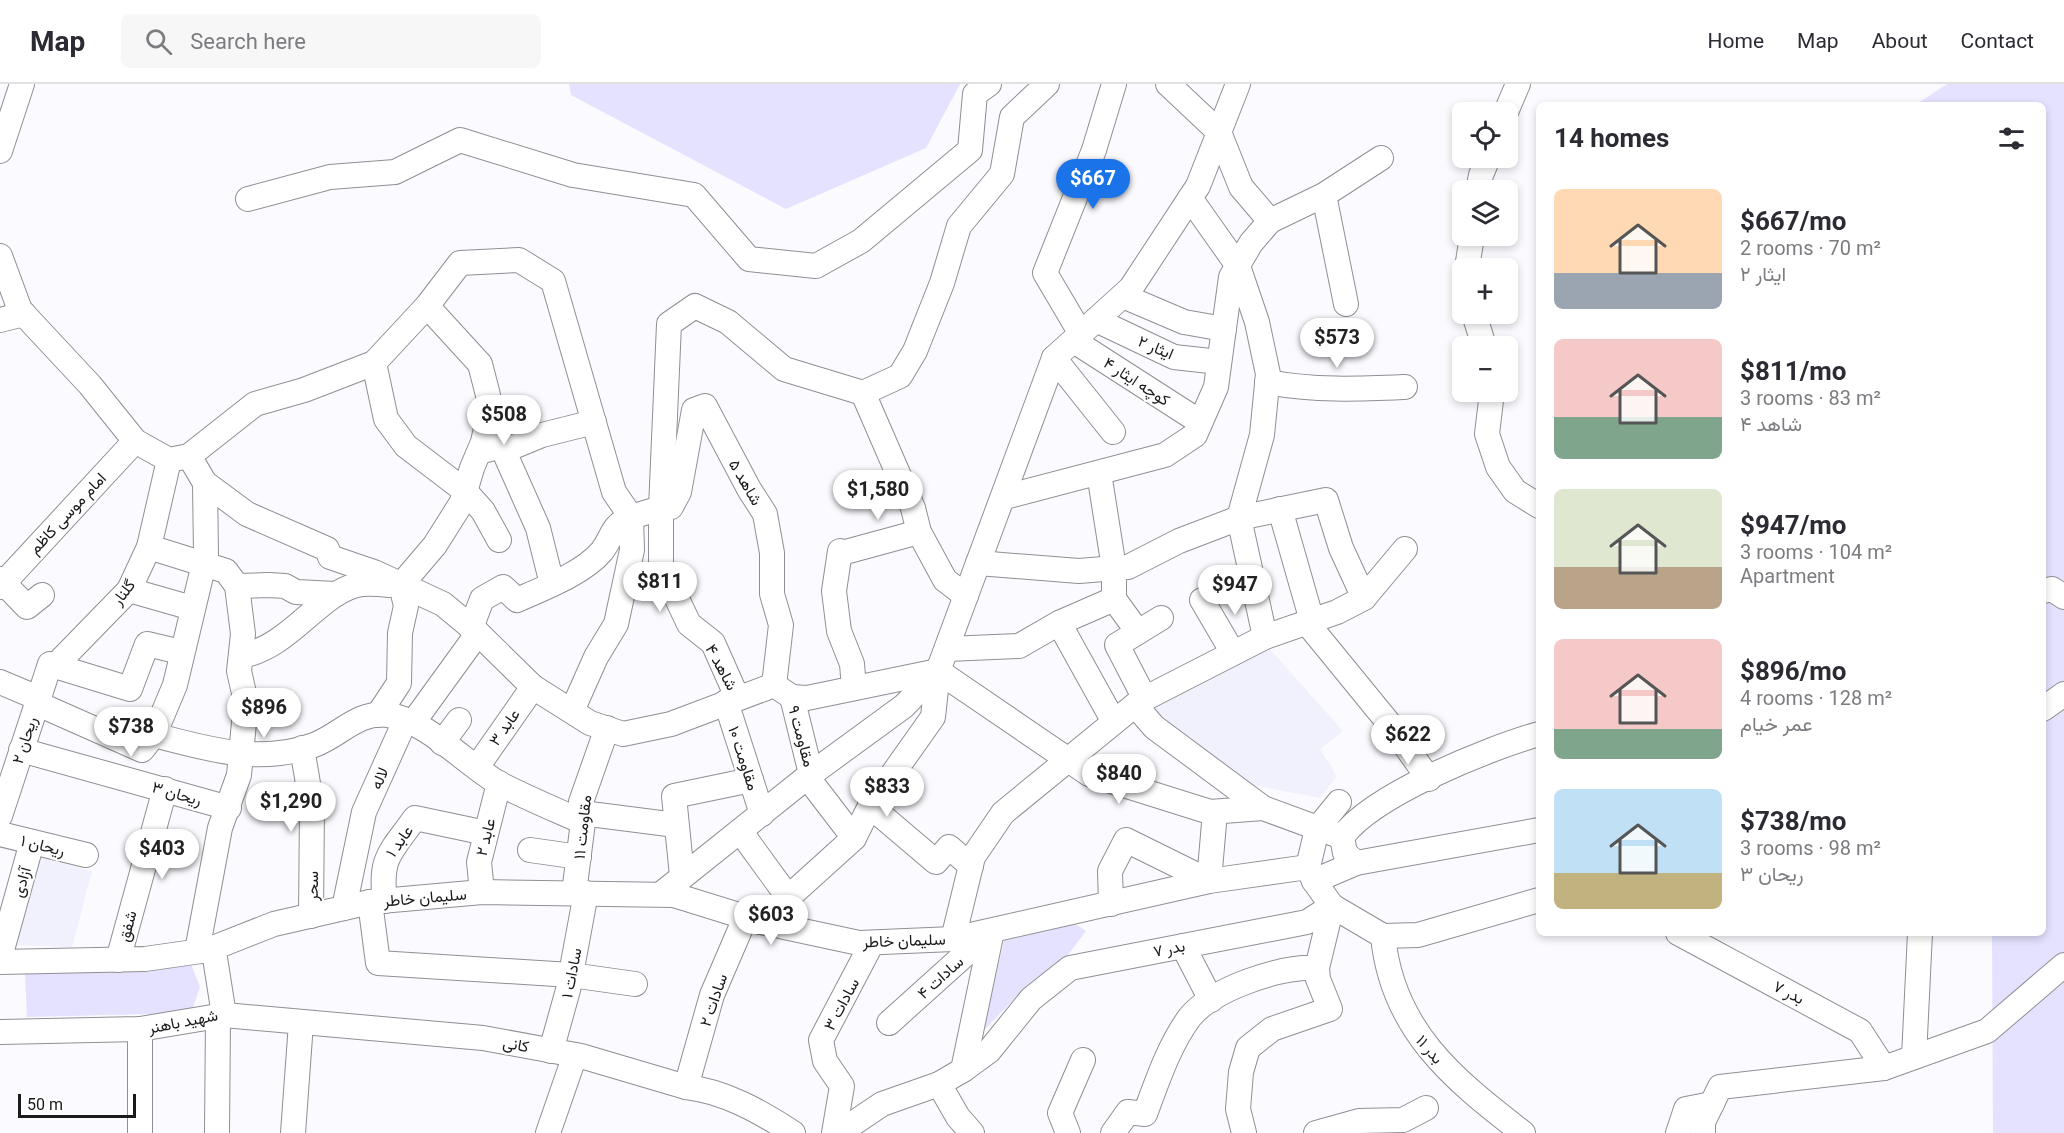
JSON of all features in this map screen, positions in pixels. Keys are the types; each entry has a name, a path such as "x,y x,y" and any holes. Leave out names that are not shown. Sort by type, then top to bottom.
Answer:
{"street":[{"path":"0,151 22,84"},
{"path":"248,199 330,177 395,172 460,140 573,175 694,195 749,259 816,266 861,241 970,150 975,94 989,84"},
{"path":"966,596 945,580 919,532 913,508 863,393 900,376 905,368 915,351 942,284 959,226 1002,174 1012,117 1047,84"},
{"path":"1084,332 1045,273 1094,150 1114,84"},
{"path":"1168,84 1219,132 1241,187 1270,221"},
{"path":"753,919 788,897 854,837 870,806 933,717 943,660 1005,497 1054,358 1131,288 1198,186 1238,84"},
{"path":"1510,102 1518,84"},
{"path":"1005,497 1165,454 1195,435 1216,387 1231,277 1251,243 1270,221 1324,195 1381,158"},
{"path":"1324,195 1346,304"},
{"path":"1190,198 1238,266 1257,322 1267,382 1262,435 1239,518 1265,637"},
{"path":"0,256 13,297 90,385 135,441 179,458 205,483 247,514 327,549 330,557 443,604 475,630 533,687 572,711 623,734 671,724 731,699 783,691 807,698 854,688 943,660 1019,646 1059,623 1114,599"},
{"path":"179,458 255,404 304,390 374,363 427,306 460,263 519,260 553,281 614,492 631,517 632,550 616,624 596,657 572,711"},
{"path":"1123,296 1184,322 1224,329"},
{"path":"0,320 13,297"},
{"path":"427,306 480,364 489,395 490,450 538,528 552,584 602,551 616,524 661,508"},
{"name":"شاهد ۴","path":"731,699 713,643 689,624 661,566 661,508 669,324 695,306 728,322 784,369 863,393"},
{"name":"ایثار ۲","path":"1084,332 1174,357 1219,362"},
{"name":"کوچه ایثار ۴","path":"1084,332 1200,422"},
{"path":"1054,358 1113,432"},
{"path":"374,363 386,419 406,446 465,491 483,511 500,540"},
{"path":"1267,382 1300,388 1336,390 1405,387"},
{"path":"1491,402 1487,434 1498,467 1515,491 1536,504"},
{"name":"شاهد ۵","path":"661,508 671,507 679,492 694,410 705,406 748,489 765,514 772,553 772,594 781,625 783,691"},
{"path":"490,450 513,447 542,435 594,422"},
{"name":"امام موسی کاظم","path":"1,583 135,441"},
{"path":"401,585 435,545 462,502 465,491 490,450"},
{"name":"گلنار","path":"38,698 50,664 55,666 129,590 149,548 179,458"},
{"path":"1099,473 1114,568 1114,599 1138,632"},
{"path":"0,682 38,698 45,707 142,750 154,735 175,685 204,562 205,483"},
{"path":"978,563 1079,571 1128,567 1179,541 1239,518 1326,500 1341,548 1364,597"},
{"path":"1280,510 1310,622 1392,727 1429,779"},
{"path":"854,688 852,664 839,631 834,591 844,551 919,532"},
{"path":"0,962 118,960 202,950 220,828 239,775 246,702 239,671 243,634 237,586 226,570 149,548"},
{"path":"953,939 973,857 1003,813 1140,702 1265,637 1337,612 1364,597 1405,549"},
{"path":"1,583 27,607 42,595"},
{"path":"241,656 259,653 277,642 301,625 336,594 361,584 401,585"},
{"name":"لاله","path":"344,908 364,812 408,722 475,630 482,599 503,587 516,600 552,584"},
{"path":"378,715 399,683 400,633 406,606 401,585"},
{"path":"237,586 285,586 296,592 336,594"},
{"path":"2046,590 2052,589 2064,597"},
{"path":"129,590 192,608"},
{"path":"1202,600 1233,653"},
{"path":"1161,618 1117,645 1140,702 1154,727 1263,808 1342,837"},
{"path":"1059,623 1114,722"},
{"path":"55,666 130,689 147,644 181,652"},
{"path":"943,660 1089,774 1215,812 1263,808"},
{"path":"661,894 810,776 904,706 943,660"},
{"name":"عابد ۳","path":"477,767 533,687"},
{"name":"مقاومت ۹","path":"783,691 810,776"},
{"path":"2046,707 2064,694"},
{"name":"ریحان ۲","path":"0,816 38,698"},
{"name":"مقاومت ۱۰","path":"731,699 762,814"},
{"path":"154,735 241,754 277,754 317,744 350,722 369,715 390,715 408,722 442,743 499,783 582,818 676,825"},
{"path":"442,743 459,720"},
{"name":"مقاومت ۱۱","path":"580,893 581,802 607,728"},
{"path":"1356,863 1345,853 1342,837 1352,823 1379,803 1512,741 1536,735"},
{"name":"سحر","path":"302,748 312,807 311,916"},
{"name":"ریحان ۳","path":"21,750 229,808"},
{"path":"810,776 854,837"},
{"path":"682,876 674,796 751,780"},
{"name":"عابد ۲","path":"482,892 478,862 499,783"},
{"name":"شفق","path":"118,960 165,789"},
{"path":"1339,802 1317,829 1311,874 1332,906 1383,936 1418,935 1536,901"},
{"path":"870,806 936,862 949,847 971,866"},
{"path":"1111,904 1110,871 1126,840 1209,881 1215,812"},
{"name":"عابد ۱","path":"378,901 384,862 415,818 486,832"},
{"path":"740,831 788,897"},
{"name":"سلیمان خاطر","path":"202,950 274,924 344,908 378,901 482,892 674,895 753,919 860,943 953,939 1209,881 1311,874 1356,863 1536,831"},
{"name":"ریحان ۱","path":"0,834 86,855"},
{"name":"آزادی","path":"0,957 32,842"},
{"path":"530,850 579,857"},
{"name":"سادات ۱","path":"551,1051 571,975 580,893"},
{"path":"378,901 378,963 571,975 635,984"},
{"path":"1244,1133 1238,1109 1241,1072 1248,1048 1272,1029 1330,1009 1318,979 1317,968 1332,906"},
{"name":"بدر ۷","path":"837,1133 882,1104 939,1084 963,1070 989,1051 1031,999 1070,968 1307,922 1332,906"},
{"name":"سادات ۲","path":"686,1087 712,995 753,919"},
{"path":"963,1070 992,931"},
{"name":"سادات ۴","path":"889,1023 992,931"},
{"name":"بدر ۱۱","path":"1383,936 1392,980 1411,1028 1461,1085 1523,1133"},
{"name":"بدر ۷","path":"1684,936 1860,1031 1884,1068"},
{"path":"1914,1057 1920,936"},
{"name":"سادات ۳","path":"837,1133 842,1086 825,1061 821,1040 872,943"},
{"path":"1183,946 1211,1000"},
{"name":"شهید باهنر","path":"3,1028 140,1029 221,1016 216,958 202,950"},
{"path":"1703,1133 1703,1122 1720,1087 1884,1068 1987,1031 2064,965"},
{"path":"1113,1133 1128,1112 1145,1114 1160,1072 1191,1017 1211,1000 1280,970 1317,968"},
{"path":"217,1133 221,1016"},
{"name":"کانی","path":"221,1016 483,1038 575,1055 686,1087 702,1089 761,1112 793,1133"},
{"path":"292,1133 301,1023"},
{"path":"140,1029 140,1133"},
{"path":"548,1133 575,1055"},
{"path":"1068,1133 1060,1113 1083,1060"},
{"path":"939,1084 958,1117 972,1133"},
{"path":"1678,1133 1686,1109 1712,1104"},
{"path":"1316,1133 1359,1122 1403,1120 1426,1108"}],"shaded area":[{"path":"569,84 960,84 926,148 786,209 571,95"},
{"path":"1947,84 2064,84 2064,1133 1993,1133 1992,936 2046,936 2046,102 1920,102"},
{"path":"1267,646 1343,731 1320,749 1337,776 1320,798 1258,786 1243,788 1145,708"},
{"path":"35,856 92,871 72,947 14,945"},
{"path":"1075,924 1086,931 1067,956 1029,984 983,1031 1004,941"},
{"path":"191,964 200,987 192,1010 151,1014 27,1017 25,974 108,967"}]}
